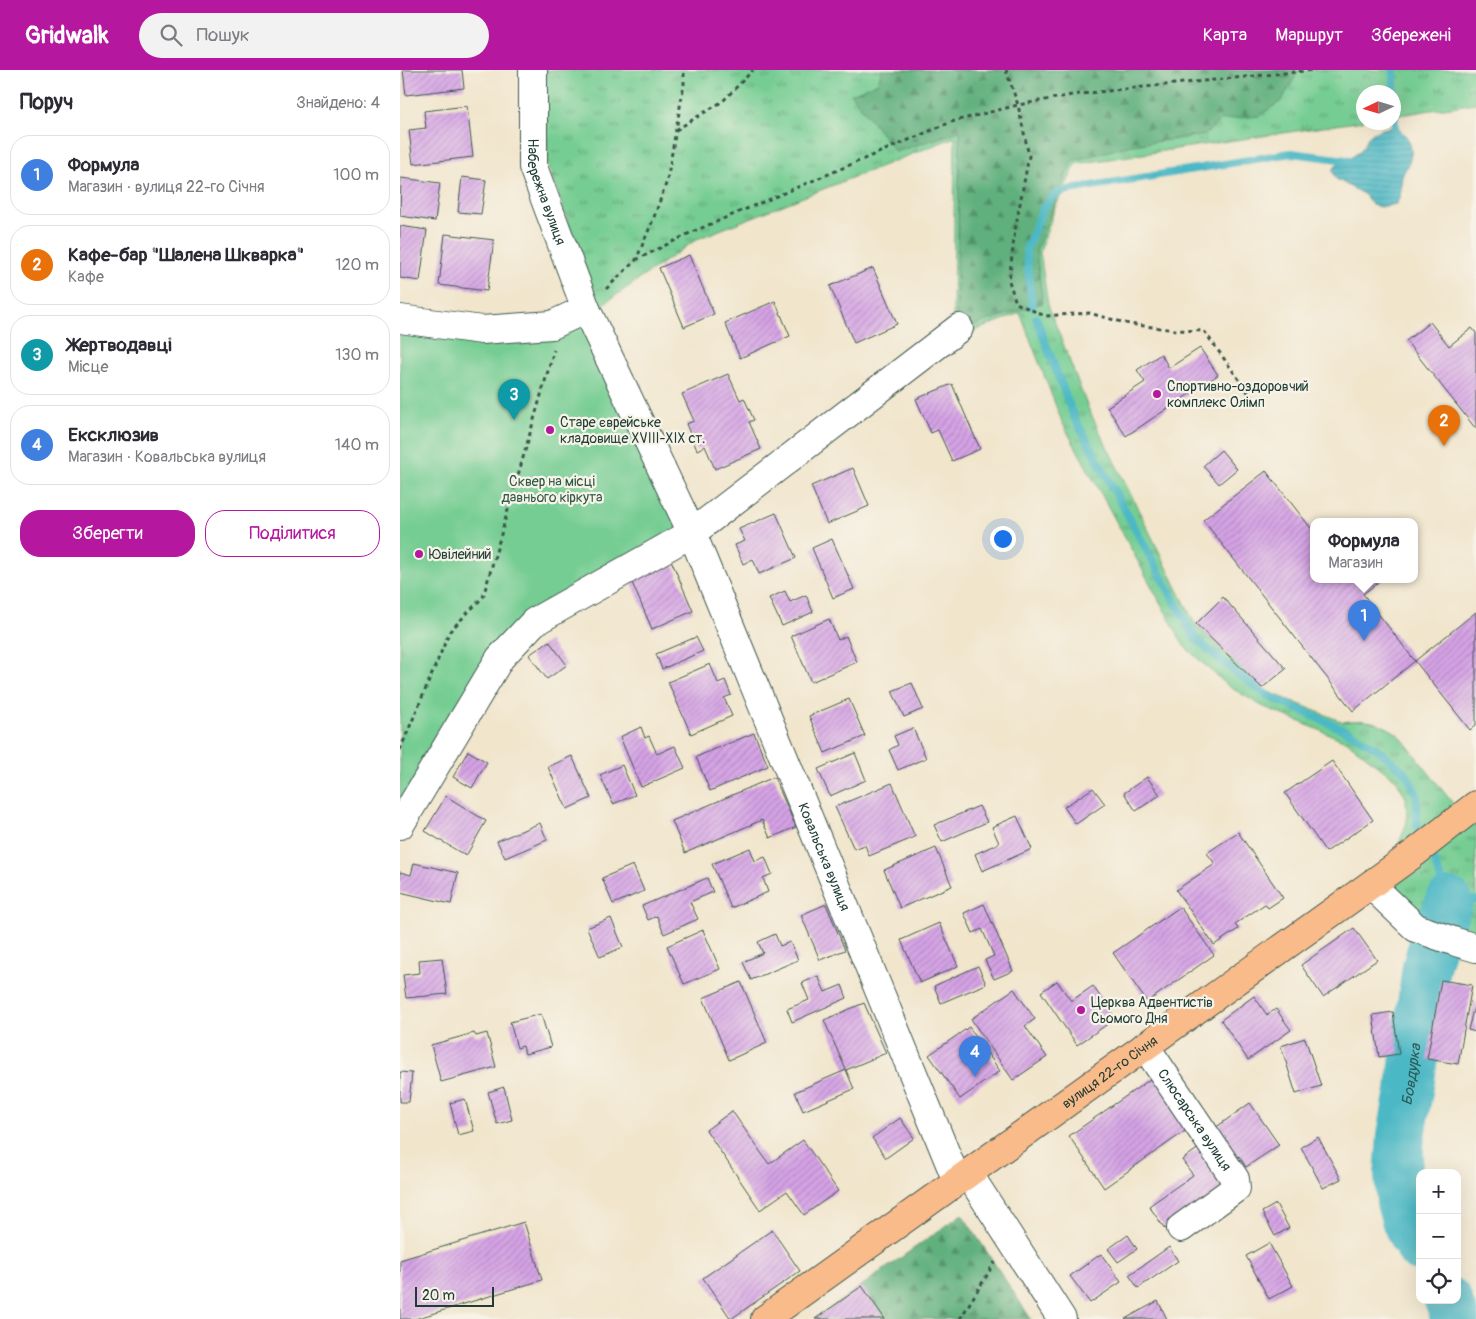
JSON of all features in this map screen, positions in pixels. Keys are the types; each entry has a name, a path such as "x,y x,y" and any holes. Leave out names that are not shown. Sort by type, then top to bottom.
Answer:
{"main road":[{"name":"вулиця 22-го Січня","path":"765,1319 1371,885 1476,805"}],"street":[{"name":"Набережна вулиця","path":"533,70 533,167 574,315"},
{"path":"400,319 482,330 552,325 574,315"},
{"name":"Ковальська вулиця","path":"574,315 692,533 962,1177 1008,1234 1062,1319"},
{"path":"400,824 500,658 534,622 692,533 959,328"},
{"path":"1371,885 1416,928 1476,948"},
{"name":"Слюсарська вулиця","path":"1145,1046 1235,1179 1236,1188 1181,1228"}],"path":[{"path":"636,260 667,181 684,84 684,70"},
{"path":"676,130 723,101 753,70"},
{"path":"1006,70 1018,106 1029,156 1015,230 1009,280 1016,303 1045,316 1089,313 1129,324 1175,330 1204,331 1260,409"},
{"path":"400,750 450,631 483,597 574,315 636,260 692,232 951,122 1072,95 1315,70"},
{"path":"960,1319 994,1263 1008,1234"}],"green space":[{"path":"545,70 1476,70 1476,103 1401,115 1401,85 1356,85 1356,122 1076,164 1055,208 1040,252 1048,305 1088,408 1195,624 1262,689 1343,722 1366,721 1386,727 1399,735 1462,815 1476,805 1476,948 1371,885 1395,853 1407,822 1406,798 1397,781 1348,742 1262,706 1228,686 1184,646 1062,422 1020,313 964,335 953,320 955,137 697,239 599,307 548,167"},
{"path":"882,70 1296,70 1298,72 1281,101 1259,116 1220,120 1205,135 1132,145 1072,161 1036,251 1043,303 968,327 956,317 960,131 895,152 851,94 878,83"},
{"name":"Сквер на місці давнього кіркута","path":"585,320 684,532 532,618 400,816 400,330"},
{"path":"1424,938 1441,944 1434,970 1409,1136 1408,1200 1413,1220 1416,1224 1416,1256 1402,1234 1396,1220 1392,1204 1390,1171 1420,955"},
{"path":"962,1214 1031,1319 815,1319"},
{"path":"1441,1304 1457,1304 1463,1319 1447,1319"}],"water":[{"path":"1381,130 1400,130 1407,137 1411,146 1411,157 1401,181 1400,193 1396,204 1380,207 1372,205 1365,195 1336,179 1332,170 1358,153 1372,134"}],"building":[{"path":"403,70 462,70 464,88 406,95"},
{"path":"467,106 473,157 413,164 409,130 426,128 424,111"},
{"path":"462,177 486,180 481,214 458,212"},
{"path":"401,178 440,183 435,221 400,216"},
{"path":"400,226 427,230 420,281 400,278"},
{"path":"445,234 494,240 487,291 439,285"},
{"path":"689,255 714,314 684,327 659,268"},
{"path":"873,268 897,324 854,343 830,286"},
{"path":"775,301 790,336 740,358 725,323"},
{"path":"1430,322 1449,346 1472,328 1476,333 1476,429 1406,341"},
{"name":"Спортивно-оздоровчий комплекс Олімп","path":"1200,348 1218,375 1126,436 1107,407 1145,382 1137,370 1161,354 1169,368"},
{"path":"728,374 740,400 744,398 754,420 749,422 761,449 715,469 705,446 697,450 686,424 694,421 682,394"},
{"path":"952,384 980,449 952,461 938,430 931,433 916,399"},
{"path":"1221,450 1237,469 1219,484 1203,466"},
{"path":"853,468 869,506 827,524 811,486"},
{"path":"1266,471 1310,527 1310,583 1377,583 1363,594 1415,661 1353,711 1203,520"},
{"path":"776,513 796,558 759,574 753,559 743,564 735,545 745,541 739,529"},
{"path":"832,539 854,589 833,598 812,548"},
{"path":"671,560 693,611 652,629 630,578"},
{"path":"785,591 790,602 806,595 813,612 782,626 769,598"},
{"path":"1223,597 1286,669 1262,688 1196,624"},
{"path":"1476,612 1476,725 1470,730 1415,661"},
{"path":"829,619 838,640 846,636 857,662 811,682 791,636"},
{"path":"696,637 703,651 662,669 656,654"},
{"path":"549,641 567,665 547,679 529,655"},
{"path":"710,664 718,683 725,680 731,695 724,698 732,716 691,734 668,682"},
{"path":"912,683 923,709 904,717 892,691"},
{"path":"849,699 865,736 825,753 809,716"},
{"path":"641,727 645,738 649,736 657,754 675,746 685,768 641,787 620,737"},
{"path":"913,728 926,758 898,770 889,750 898,745 894,736"},
{"path":"754,733 768,766 710,791 696,757"},
{"path":"468,751 487,762 472,788 453,777"},
{"path":"855,753 866,780 830,796 818,769"},
{"path":"572,756 591,798 567,809 548,767"},
{"path":"1332,761 1373,820 1326,852 1285,793"},
{"path":"622,765 635,795 613,804 600,775"},
{"path":"774,777 796,827 770,838 762,820 685,853 672,821"},
{"path":"1147,777 1160,795 1136,811 1124,793"},
{"path":"892,783 915,837 869,856 865,845 854,849 835,807"},
{"path":"1093,788 1105,804 1076,824 1064,807"},
{"path":"446,796 486,821 466,856 425,831"},
{"path":"979,806 987,822 942,842 934,825"},
{"path":"1017,816 1032,849 982,871 975,854 999,843 992,827"},
{"path":"540,823 547,840 505,858 497,841"},
{"path":"1238,832 1283,898 1268,908 1265,904 1235,924 1238,929 1214,945 1176,890 1215,864 1207,853"},
{"path":"750,848 755,861 765,857 772,874 763,878 768,892 731,908 712,864"},
{"path":"936,848 952,886 900,908 884,870"},
{"path":"414,863 458,873 451,904 400,892 400,872 411,875"},
{"path":"633,865 644,891 613,904 602,878"},
{"path":"707,878 713,892 690,902 698,919 664,934 657,916 648,920 642,906"},
{"path":"826,904 845,950 820,960 801,915"},
{"path":"984,904 1013,971 994,979 985,960 994,956 982,929 973,933 964,913"},
{"path":"1180,907 1214,955 1147,1002 1113,953"},
{"path":"611,918 623,947 600,957 587,928"},
{"path":"939,923 958,966 920,983 901,940"},
{"path":"1354,928 1377,960 1323,997 1301,965"},
{"path":"703,930 720,969 684,984 667,946"},
{"path":"775,934 780,946 790,942 798,960 751,980 743,962 763,953 758,942"},
{"path":"442,958 447,994 406,998 403,975 420,973 419,960"},
{"path":"978,966 986,984 941,1003 934,986"},
{"path":"818,976 825,992 842,985 847,998 792,1022 787,1009 809,1000 802,983"},
{"path":"1441,980 1472,985 1458,1064 1427,1059"},
{"name":"Церква Адвентистів Сьомого Дня","path":"1057,981 1071,1001 1093,986 1115,1019 1077,1045 1041,992"},
{"path":"741,982 767,1043 729,1060 703,998"},
{"path":"1014,989 1035,1019 1025,1026 1047,1057 1013,1080 971,1019"},
{"path":"1254,996 1267,1015 1276,1009 1291,1030 1248,1060 1221,1020"},
{"path":"1476,1002 1476,1032 1468,1030"},
{"path":"864,1003 886,1053 846,1070 824,1020"},
{"path":"1393,1012 1399,1054 1379,1057 1373,1015"},
{"path":"541,1014 551,1047 525,1054 523,1046 517,1048 510,1022"},
{"path":"969,1027 1000,1071 960,1099 929,1055"},
{"path":"474,1033 476,1036 487,1033 496,1067 441,1082 431,1045"},
{"path":"1305,1038 1321,1086 1296,1094 1281,1046"},
{"path":"846,1070 854,1089 803,1111 795,1092"},
{"path":"400,1072 412,1073 409,1102 400,1102"},
{"path":"1159,1073 1195,1124 1104,1188 1069,1136"},
{"path":"504,1087 512,1120 497,1124 488,1092"},
{"path":"465,1099 474,1131 458,1135 450,1103"},
{"path":"1250,1103 1279,1145 1246,1167 1239,1156 1229,1163 1208,1133"},
{"path":"732,1111 769,1164 803,1140 838,1191 804,1215 787,1191 760,1210 706,1130"},
{"path":"900,1118 914,1138 886,1158 872,1138"},
{"path":"1318,1137 1341,1179 1323,1188 1301,1147"},
{"path":"1200,1147 1227,1186 1165,1229 1149,1206 1193,1175 1182,1160"},
{"path":"1276,1204 1289,1228 1275,1236 1262,1212"},
{"path":"524,1222 542,1280 415,1319 400,1319 400,1260"},
{"path":"772,1230 800,1271 731,1319 703,1278"},
{"path":"1128,1235 1137,1249 1118,1262 1108,1249"},
{"path":"1269,1243 1293,1286 1269,1299 1246,1256"},
{"path":"1169,1247 1178,1261 1138,1288 1129,1275"},
{"path":"1101,1254 1121,1282 1090,1303 1070,1276"},
{"path":"862,1286 885,1319 815,1319"},
{"path":"1158,1301 1167,1319 1125,1319"}],"waterway":[{"path":"1394,70 1395,135"},
{"path":"1032,307 1026,250 1043,208 1056,194 1068,190 1291,153 1354,161"},
{"path":"1036,318 1074,417 1195,638 1231,669 1267,695 1351,733 1376,748 1406,773 1417,795 1417,826 1423,839"},
{"path":"1429,849 1449,902 1476,900"},
{"name":"Бовдурка","path":"1416,1242 1406,1222 1400,1202 1398,1175 1401,1135 1411,1080 1426,967 1449,902"},
{"name":"Бовдурка","path":"1449,1304 1455,1319"}],"place":[{"name":"Спортивно-оздоровчий комплекс Олімп","path":"1157,394"},
{"name":"Жертводавці","path":"514,420"},
{"name":"Старе єврейське кладовище XVIII-XIX ст.","path":"550,430"},
{"name":"Кафе-бар \"Шалена Шкварка\"","path":"1444,446"},
{"name":"Ювілейний","path":"419,554"},
{"name":"Формула","path":"1364,641"},
{"name":"Церква Адвентистів Сьомого Дня","path":"1081,1010"},
{"name":"Ексклюзив","path":"975,1077"}]}
